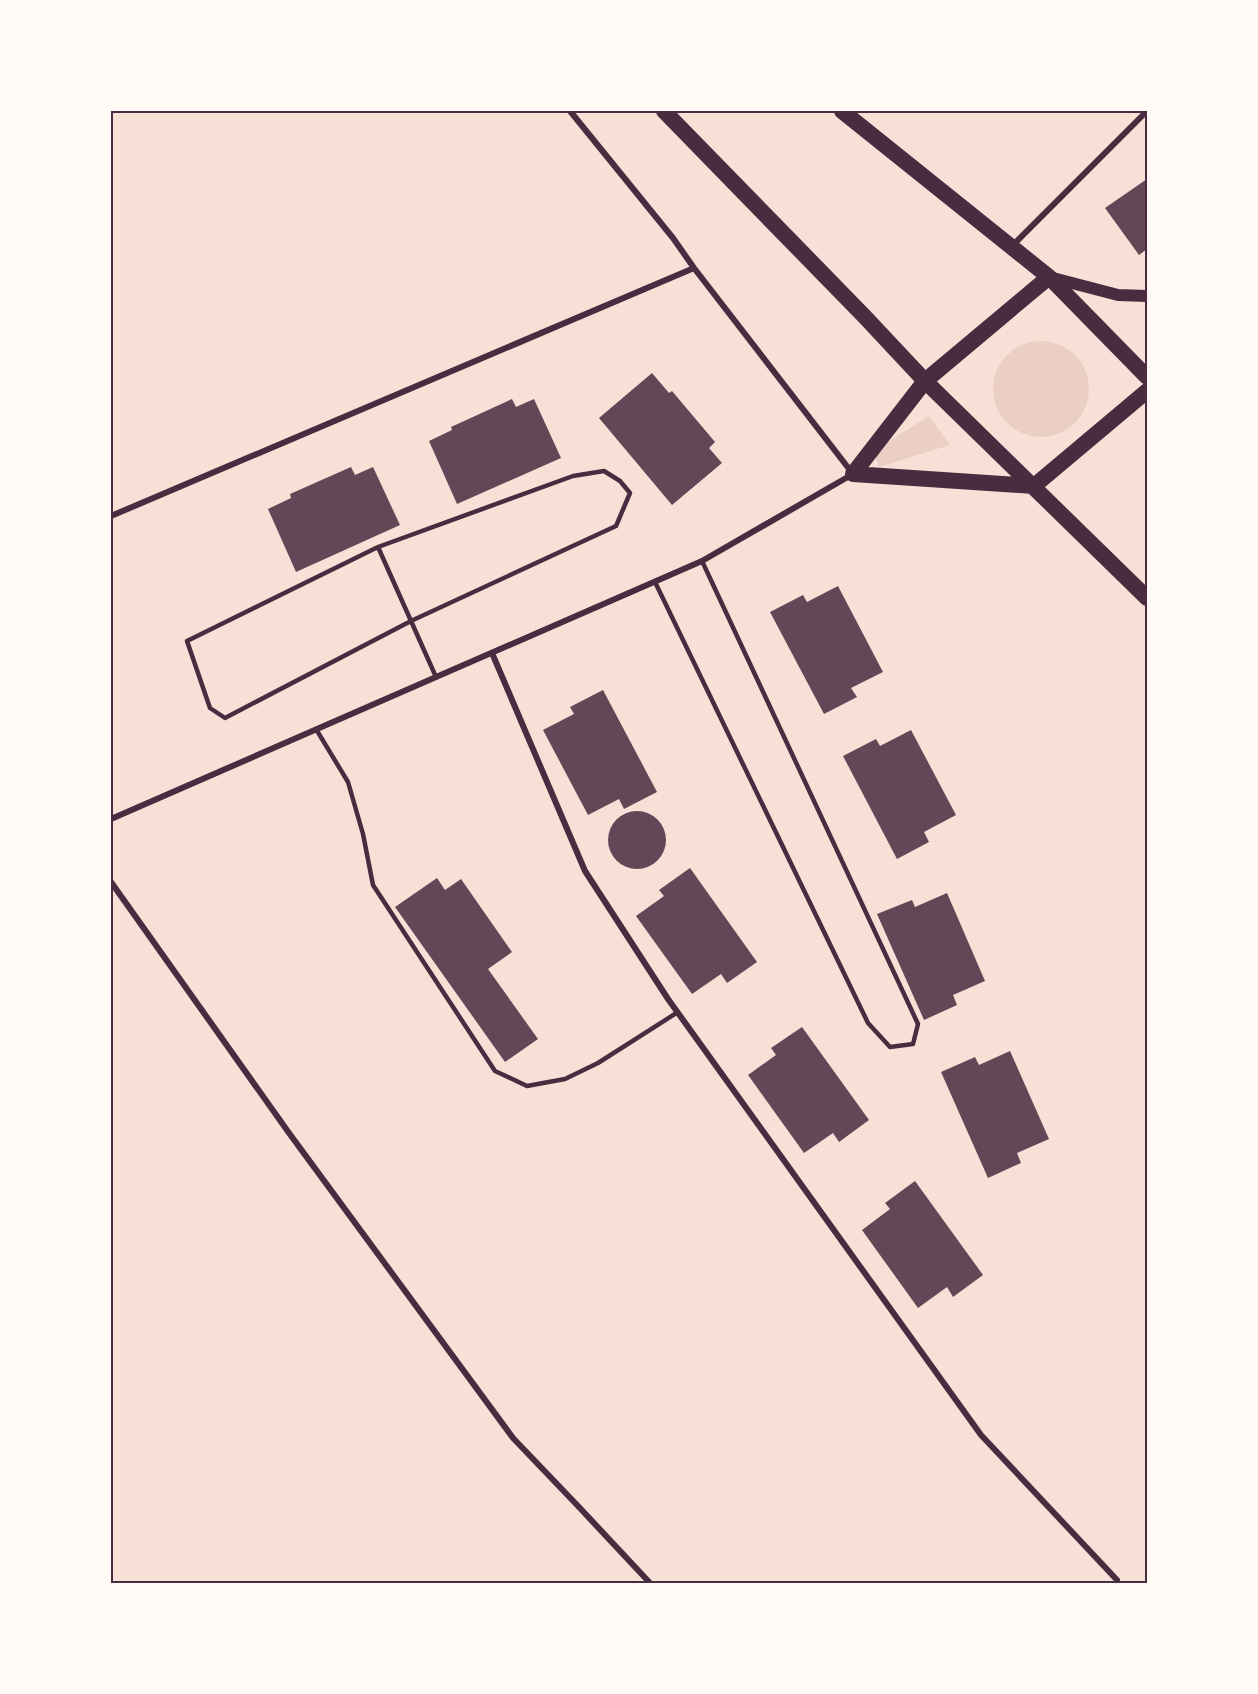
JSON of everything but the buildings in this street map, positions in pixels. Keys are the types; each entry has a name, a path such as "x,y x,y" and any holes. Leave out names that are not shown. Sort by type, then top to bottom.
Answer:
{"highway":[{"path":"664,111 925,381 1147,598"},
{"path":"842,111 1049,276 1147,377"},
{"path":"853,474 925,381 1049,276"},
{"path":"853,474 1034,486 1147,391"}],"main road":[{"path":"1049,276 1118,295 1147,296"}],"street":[{"path":"111,819 702,561 853,474 672,238 570,111"},
{"path":"1012,247 1147,111"},
{"path":"111,516 694,268"},
{"path":"492,653 585,871 678,1012 981,1435 1117,1580"},
{"path":"111,882 289,1133 513,1438 650,1583"}],"lane":[{"path":"604,471 620,481 630,493 616,526 411,621 225,718 210,708 186,641 378,547 573,476 604,471"},
{"path":"378,547 436,677"},
{"path":"655,582 868,1023 890,1047 913,1044 918,1024 702,561"},
{"path":"316,729 348,782 363,834 373,885 495,1071 527,1086 565,1079 598,1063 678,1012"}],"shaded area":[{"path":"1041,341 1059,345 1075,355 1085,371 1089,389 1085,407 1075,423 1059,433 1041,437 1023,433 1007,423 997,407 993,389 997,371 1007,355 1023,345"},
{"path":"929,416 950,445 879,467 873,451"}]}
